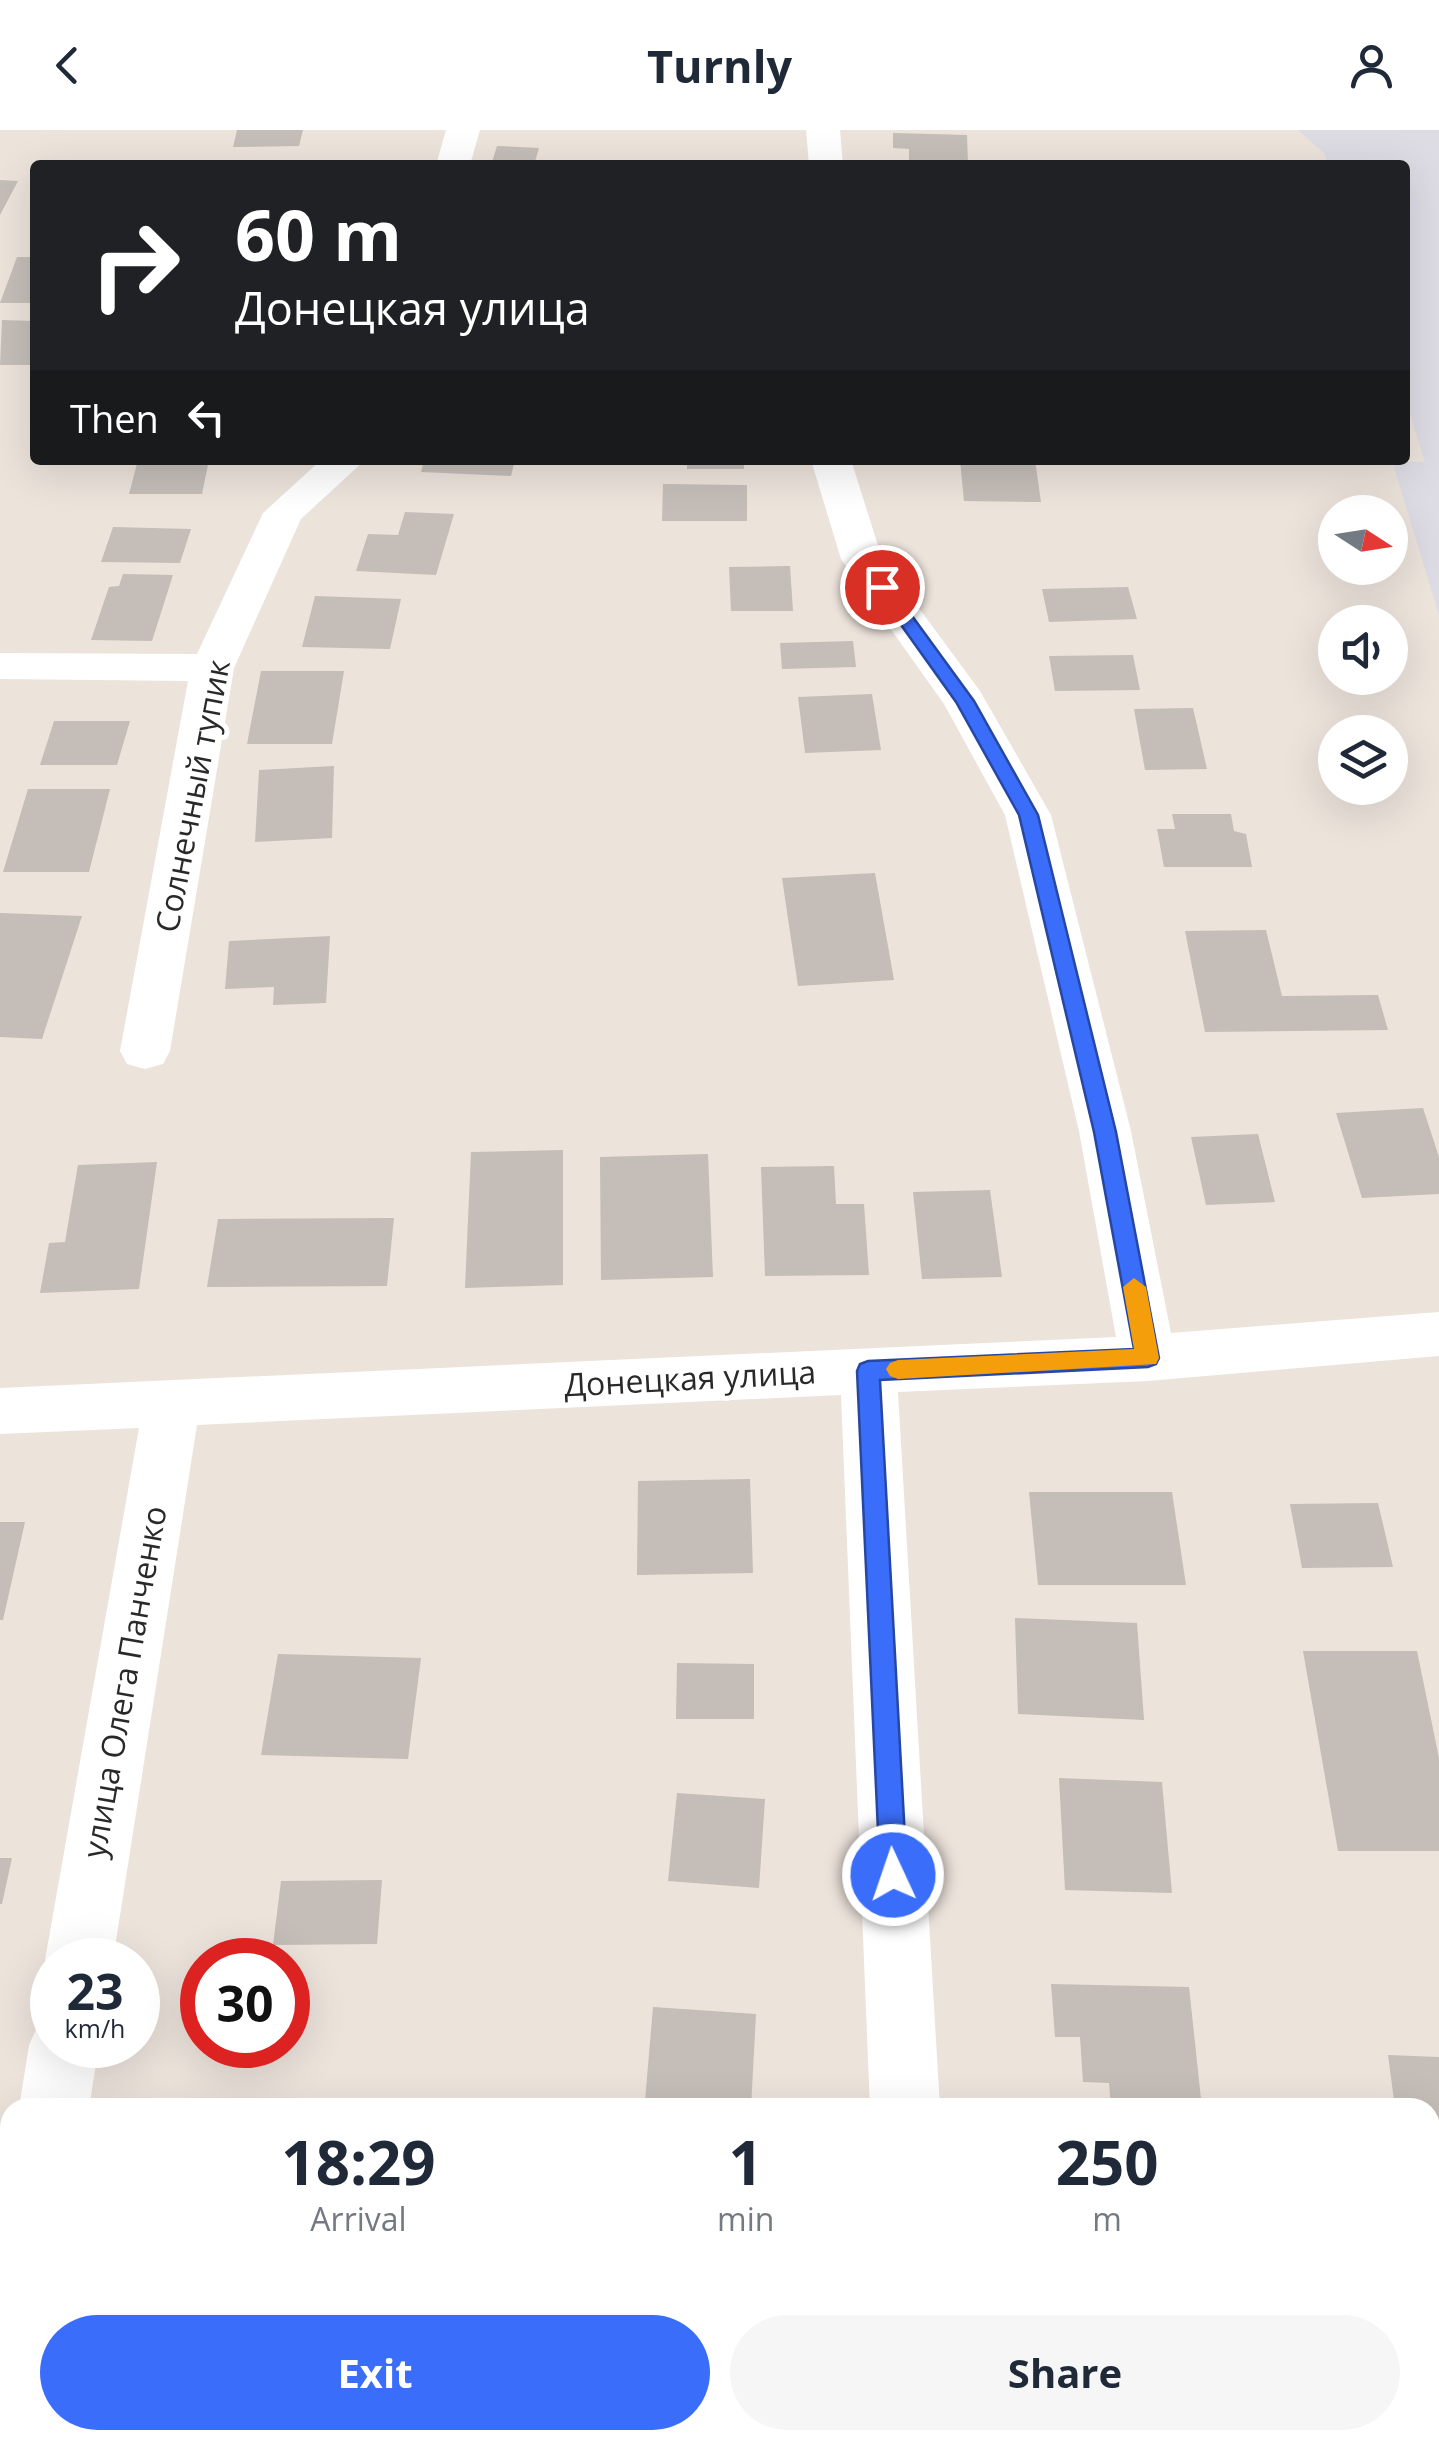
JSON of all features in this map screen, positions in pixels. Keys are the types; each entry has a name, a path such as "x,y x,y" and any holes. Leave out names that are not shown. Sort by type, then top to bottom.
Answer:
{"street":[{"path":"454,160 463,130"},
{"path":"823,130 826,160"},
{"name":"Солнечный тупик","path":"145,1052 212,668 283,513 339,465"},
{"path":"833,465 862,558 964,701 1028,815 1105,1132 1148,1358"},
{"path":"0,666 212,668"},
{"name":"Донецкая улица","path":"0,1412 1148,1358 1439,1334"},
{"path":"868,1371 904,2098"},
{"name":"улица Олега Панченко","path":"82,1938 172,1404"},
{"path":"56,2098 60,2068"}],"shaded area":[{"path":"1298,130 1439,130 1439,615 1408,513 1408,495 1402,495 1393,465 1425,462 1410,415 1410,160 1326,160 1324,153"}],"building":[{"path":"237,130 303,130 299,146 233,147"},
{"path":"893,133 967,135 968,160 909,160 909,149 893,148"},
{"path":"497,146 539,148 535,160 493,160"},
{"path":"0,180 18,181 0,215"},
{"path":"17,257 30,257 30,303 0,303"},
{"path":"2,320 30,321 30,365 0,365"},
{"path":"137,465 208,465 202,494 129,494"},
{"path":"423,465 514,465 511,476 421,472"},
{"path":"687,465 744,465 744,469 687,469"},
{"path":"960,465 1036,465 1041,502 964,501"},
{"path":"663,484 747,485 747,521 662,521"},
{"path":"405,512 454,514 436,575 356,571 368,534 398,535"},
{"path":"113,527 191,529 180,563 101,562"},
{"path":"790,566 793,611 731,611 729,567"},
{"path":"123,574 173,575 152,641 91,640 109,587 119,586"},
{"path":"1128,587 1137,619 1049,622 1042,589"},
{"path":"315,596 401,599 390,649 302,647"},
{"path":"853,641 856,667 782,669 780,643"},
{"path":"1133,655 1140,690 1055,691 1049,656"},
{"path":"261,671 344,671 332,744 247,744"},
{"path":"872,694 881,750 805,753 798,697"},
{"path":"1193,708 1207,769 1145,770 1134,709"},
{"path":"54,721 130,721 117,765 40,765"},
{"path":"334,766 332,838 255,842 259,770"},
{"path":"28,789 110,789 89,872 3,872"},
{"path":"1172,814 1231,814 1234,831 1246,834 1252,867 1164,867 1157,829 1175,829"},
{"path":"875,873 894,980 798,986 782,878"},
{"path":"0,913 82,916 42,1039 0,1037"},
{"path":"1266,930 1282,996 1378,995 1388,1030 1205,1032 1185,931"},
{"path":"330,936 326,1003 273,1005 274,987 225,989 229,941"},
{"path":"1423,1108 1439,1157 1439,1194 1362,1198 1336,1113"},
{"path":"1258,1134 1275,1202 1206,1205 1191,1137"},
{"path":"563,1150 563,1285 465,1288 471,1152"},
{"path":"708,1154 713,1277 601,1280 600,1157"},
{"path":"157,1162 139,1289 40,1293 49,1243 65,1242 78,1165"},
{"path":"834,1166 836,1204 864,1204 869,1275 765,1276 761,1167"},
{"path":"990,1190 1002,1277 922,1279 913,1192"},
{"path":"394,1218 387,1286 207,1287 218,1219"},
{"path":"750,1479 753,1573 637,1575 638,1481"},
{"path":"1029,1492 1172,1492 1186,1585 1038,1585"},
{"path":"1378,1503 1393,1567 1302,1568 1290,1504"},
{"path":"0,1522 25,1522 3,1620 0,1620"},
{"path":"1015,1618 1137,1623 1144,1720 1018,1714"},
{"path":"1303,1651 1417,1651 1439,1758 1439,1851 1338,1851"},
{"path":"278,1654 421,1658 408,1759 261,1755"},
{"path":"677,1663 754,1664 754,1719 676,1719"},
{"path":"1059,1778 1162,1782 1172,1893 1065,1890"},
{"path":"677,1793 765,1799 759,1888 668,1881"},
{"path":"0,1858 12,1858 2,1904 0,1904"},
{"path":"382,1880 377,1944 310,1945 310,1938 274,1938 281,1881"},
{"path":"1051,1984 1189,1987 1201,2098 1110,2098 1109,2083 1083,2082 1080,2037 1055,2037"},
{"path":"653,2007 756,2014 752,2098 645,2098"},
{"path":"1388,2055 1439,2057 1439,2098 1394,2098"}],"slow traffic":[{"path":"898,1369 1148,1358 1134,1287"}],"route":[{"path":"882,587 964,701 1028,815 1105,1132 1148,1358 868,1371 893,1875"}]}
